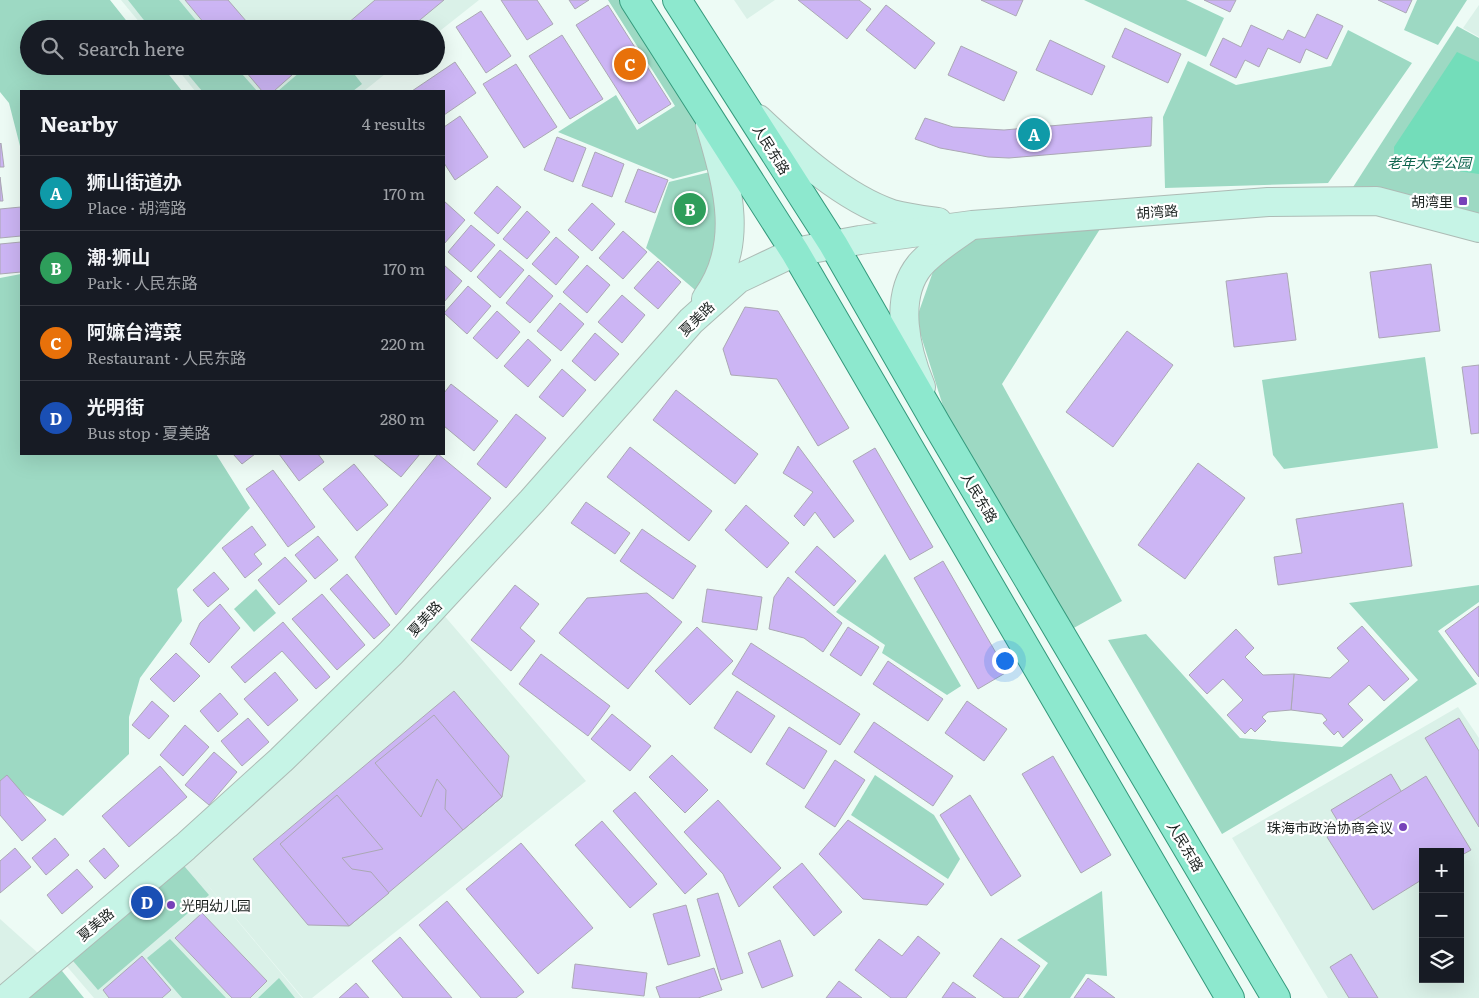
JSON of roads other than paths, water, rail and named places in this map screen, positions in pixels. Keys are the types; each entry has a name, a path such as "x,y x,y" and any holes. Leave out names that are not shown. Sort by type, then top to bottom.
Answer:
{"main road":[{"path":"634,0 795,252 1230,998"},
{"name":"人民东路","path":"677,0 833,244 937,425 1276,998"}],"street":[{"path":"747,109 806,162 852,194 873,205 893,214 924,220 972,225"},
{"path":"691,320 721,274 730,242 730,219 723,170 706,114"},
{"name":"胡湾路","path":"833,244 972,225 1268,202 1377,201 1479,228"},
{"path":"937,425 912,358 904,324 906,296 912,277 929,256 972,225"},
{"name":"夏美路","path":"7,998 185,847 281,760 391,653 532,501 691,320 738,279 795,252 833,244"}],"place":[{"name":"阿嫲台湾菜","path":"630,64"},
{"name":"狮山街道办","path":"1034,134"},
{"name":"胡湾里","path":"1463,201"},
{"name":"潮·狮山","path":"690,209"},
{"name":"珠海市政治协商会议","path":"1403,827"},
{"name":"光明街","path":"147,902"},
{"name":"光明幼儿园","path":"171,905"}],"park label":[{"name":"老年大学公园","path":"1429,162"}]}
